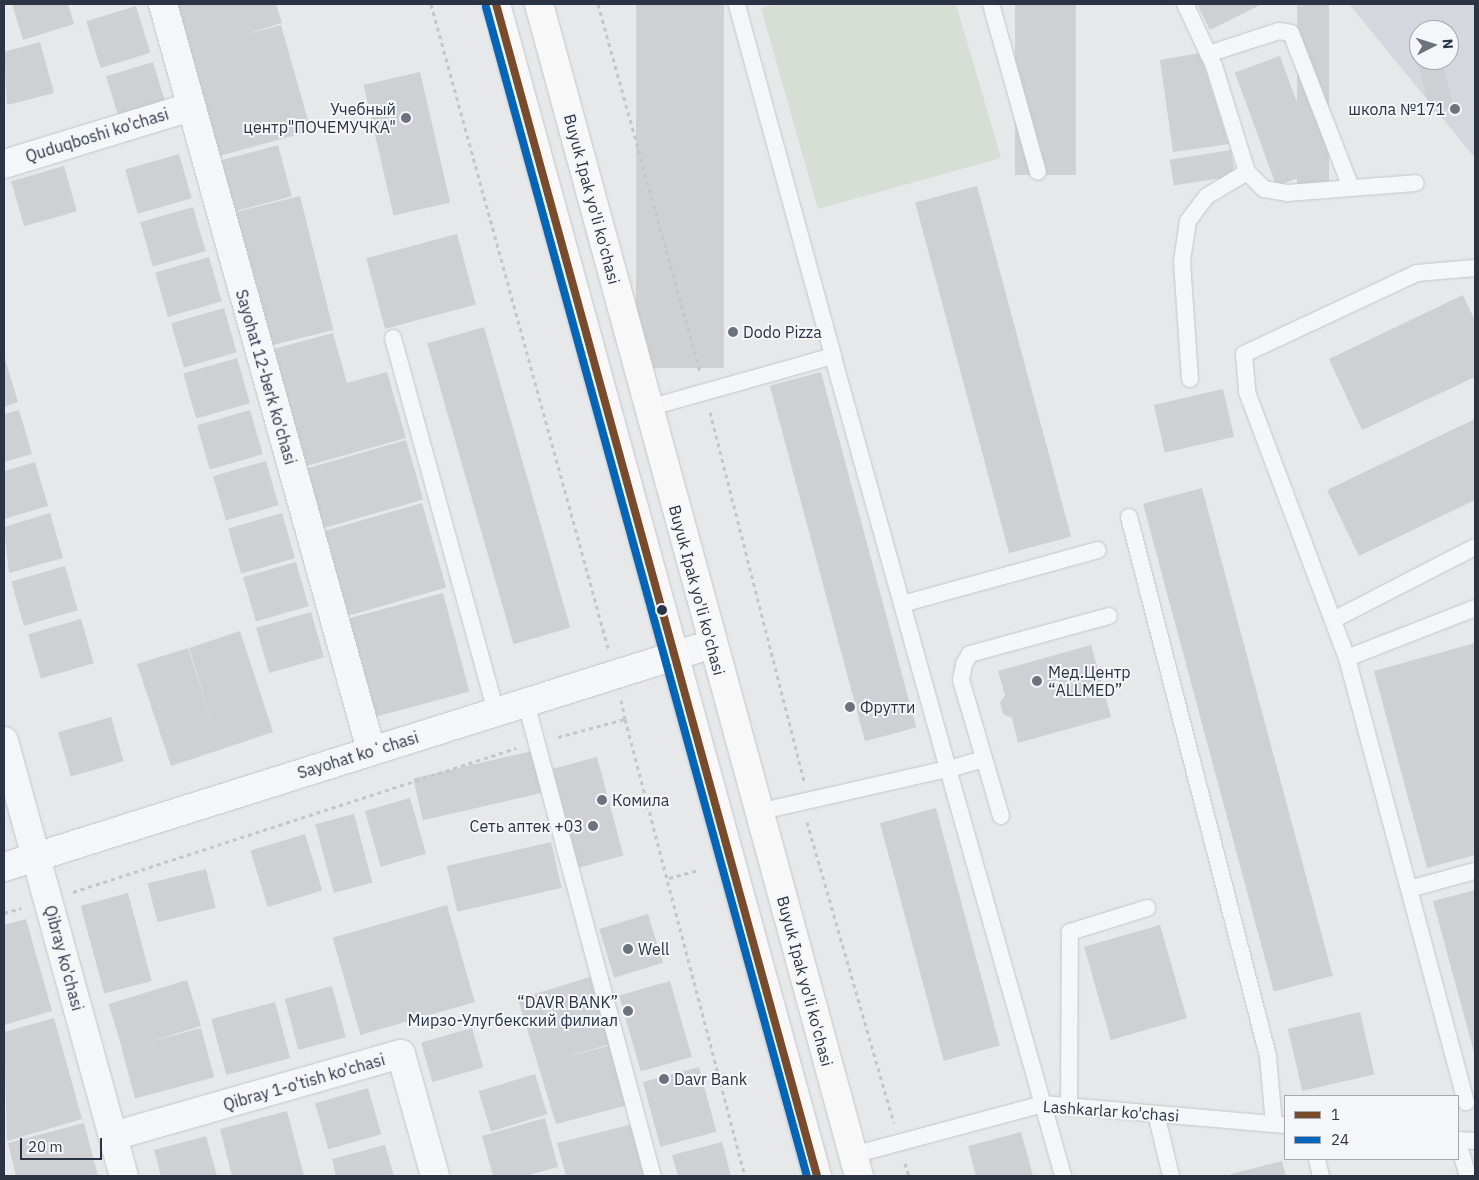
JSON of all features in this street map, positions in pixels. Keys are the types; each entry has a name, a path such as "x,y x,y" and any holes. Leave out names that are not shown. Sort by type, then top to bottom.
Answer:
{"main road":[{"path":"496,4 673,656 817,1176"},
{"name":"Buyuk Ipak yo'li ko'chasi","path":"539,4 712,644 856,1166"}],"street":[{"name":"Sayohat 12-berk ko'chasi","path":"163,4 190,107 371,750"},
{"name":"Quduqboshi ko'chasi","path":"4,164 190,107"},
{"name":"Sayohat koʻchasi","path":"4,867 712,644"},
{"name":"Qibray ko'chasi","path":"4,741 124,1176"},
{"name":"Qibray 1-o'tish ko'chasi","path":"113,1136 401,1054 435,1176"}],"lane":[{"path":"737,4 833,356 1063,1176"},
{"path":"992,4 1038,172"},
{"path":"1185,4 1208,54 1248,172 1264,189 1287,193 1416,183"},
{"path":"1208,54 1279,31 1291,33 1351,188"},
{"path":"1190,379 1182,261 1188,221 1207,196 1248,172"},
{"path":"1466,1102 1347,658 1248,392 1244,354 1417,273 1475,268"},
{"path":"393,338 496,711"},
{"path":"648,408 833,356"},
{"path":"1129,518 1268,1056 1280,1125"},
{"path":"1334,619 1475,547"},
{"path":"902,604 1098,550"},
{"path":"1347,658 1475,608"},
{"path":"1001,816 961,680 970,654 1109,616"},
{"path":"526,702 653,1176"},
{"path":"758,812 948,769 984,759"},
{"path":"1409,889 1475,871"},
{"path":"1070,1106 1070,932 1147,908"},
{"name":"Lashkarlar ko'chasi","path":"856,1166 899,1143 1044,1104 1280,1125"},
{"path":"1156,1114 1171,1176"},
{"path":"1459,1141 1475,1141"},
{"path":"1459,1144 1468,1176"},
{"path":"1317,1160 1321,1176"}],"path":[{"path":"431,4 616,674"},
{"path":"598,4 705,392 804,768 803,803 909,1176"},
{"path":"4,912 48,900 463,762 626,719 669,878 745,1176"},
{"path":"669,878 700,870"}],"shaded area":[{"path":"777,4 956,4 1001,158 818,209 761,8"},
{"name":"школа №171","path":"1349,4 1475,4 1475,158"}],"building":[{"path":"12,4 68,4 74,24 23,40"},
{"path":"173,4 276,4 282,23 242,35 281,25 311,131 216,157"},
{"path":"636,4 724,4 724,368 636,368"},
{"path":"1015,4 1076,4 1076,175 1015,175"},
{"path":"1197,4 1262,4 1210,30"},
{"path":"1297,4 1329,4 1329,188 1297,188"},
{"path":"136,6 150,53 101,68 86,21"},
{"path":"40,42 54,93 7,105 4,52"},
{"path":"1200,53 1229,144 1173,152 1160,60"},
{"path":"1280,56 1321,170 1276,186 1235,72"},
{"path":"153,62 165,102 118,116 106,76"},
{"path":"1419,70 1444,70 1454,107 1431,113"},
{"path":"420,72 450,203 394,216 363,85"},
{"path":"278,145 292,196 231,212 217,161"},
{"path":"1231,150 1235,176 1174,185 1170,160"},
{"path":"179,154 192,198 138,214 125,169"},
{"path":"64,166 77,211 24,226 11,181"},
{"path":"977,186 1071,537 1009,553 915,203"},
{"path":"300,196 333,330 265,347 232,213"},
{"path":"193,207 206,251 153,266 140,222"},
{"path":"457,234 476,305 385,329 366,258"},
{"path":"209,257 222,301 168,317 155,272"},
{"path":"1463,295 1475,321 1475,377 1362,430 1329,359"},
{"path":"224,308 237,352 184,367 171,323"},
{"path":"484,327 570,628 514,644 427,343"},
{"path":"333,333 347,383 387,372 406,438 303,467 270,350"},
{"path":"4,356 18,402 4,407"},
{"path":"237,358 250,403 196,419 183,373"},
{"path":"821,372 916,727 865,741 770,386"},
{"path":"1223,389 1234,437 1165,453 1154,405"},
{"path":"19,410 32,454 4,462 4,414"},
{"path":"250,410 263,454 210,469 197,425"},
{"path":"1475,419 1475,500 1359,556 1327,490"},
{"path":"406,440 423,500 321,529 304,469"},
{"path":"266,461 279,505 226,520 213,476"},
{"path":"35,462 48,506 4,519 4,471"},
{"path":"1202,488 1333,976 1274,992 1143,504"},
{"path":"422,503 446,588 346,616 322,532"},
{"path":"50,513 63,558 9,573 4,527"},
{"path":"282,513 295,558 241,574 228,528"},
{"path":"296,562 309,606 256,621 243,577"},
{"path":"65,566 78,610 24,626 11,581"},
{"path":"443,593 469,692 373,717 346,619"},
{"path":"311,612 324,657 269,673 256,628"},
{"path":"81,619 94,663 41,678 28,634"},
{"path":"240,631 273,732 171,766 137,664 188,648 213,726 189,648"},
{"path":"1475,643 1475,855 1427,868 1374,671"},
{"path":"1091,645 1111,717 1018,743 1012,718 1003,714 1000,702 1005,695 998,671"},
{"path":"111,717 124,761 71,776 58,732"},
{"path":"532,751 542,793 423,820 413,778"},
{"path":"597,757 623,856 579,867 553,769"},
{"path":"410,798 426,854 381,867 365,811"},
{"path":"936,808 1000,1046 944,1061 880,823"},
{"path":"354,814 372,883 334,893 315,824"},
{"path":"305,834 322,890 268,907 250,851"},
{"path":"551,842 562,888 457,912 447,866"},
{"path":"206,869 216,908 157,922 148,884"},
{"path":"1475,890 1475,1056 1433,901"},
{"path":"128,893 152,981 104,994 81,906"},
{"path":"447,905 475,1002 360,1035 333,938"},
{"path":"648,914 663,963 614,978 599,929"},
{"path":"26,919 52,1011 4,1025 4,925"},
{"path":"1160,925 1187,1018 1111,1040 1084,947"},
{"path":"590,977 610,1044 557,1060 611,1045 628,1105 556,1124 518,999"},
{"path":"187,980 201,1026 123,1050 109,1004"},
{"path":"670,981 692,1057 641,1072 619,996"},
{"path":"332,986 346,1037 298,1050 285,999"},
{"path":"275,1002 290,1058 226,1075 211,1019"},
{"path":"1360,1012 1374,1074 1302,1091 1288,1029"},
{"path":"54,1018 82,1119 7,1141 4,1032"},
{"path":"201,1028 214,1077 135,1098 122,1049"},
{"path":"472,1028 483,1067 432,1082 421,1043"},
{"path":"699,1067 716,1132 660,1147 643,1082"},
{"path":"535,1074 547,1114 491,1131 479,1091"},
{"path":"368,1088 381,1134 328,1149 315,1103"},
{"path":"287,1111 304,1176 232,1176 220,1129"},
{"path":"545,1118 558,1167 525,1176 493,1176 482,1136"},
{"path":"84,1123 98,1176 16,1176 8,1143"},
{"path":"633,1124 646,1176 566,1176 557,1143"},
{"path":"1021,1132 1033,1176 976,1176 968,1146"},
{"path":"206,1136 217,1176 161,1176 154,1150"},
{"path":"722,1142 731,1176 678,1176 672,1155"},
{"path":"385,1145 394,1176 336,1176 332,1159"},
{"path":"1282,1161 1286,1176 1231,1176 1231,1174"}],"transit line":[{"name":"1","path":"496,4 817,1176"},
{"name":"24","path":"486,7 807,1176"}],"place":[{"name":"школа №171","path":"1455,109"},
{"name":"Учебный центр\"ПОЧЕМУЧКА\"","path":"406,118"},
{"name":"Dodo Pizza","path":"733,332"},
{"name":"Мед.Центр “ALLMED”","path":"1037,681"},
{"name":"Фрутти","path":"850,707"},
{"name":"Комила","path":"602,800"},
{"name":"Сеть аптек +03","path":"593,826"},
{"name":"Well","path":"628,949"},
{"name":"“DAVR BANK” Мирзо-Улугбекский филиал","path":"628,1011"},
{"name":"Davr Bank","path":"664,1079"}]}
